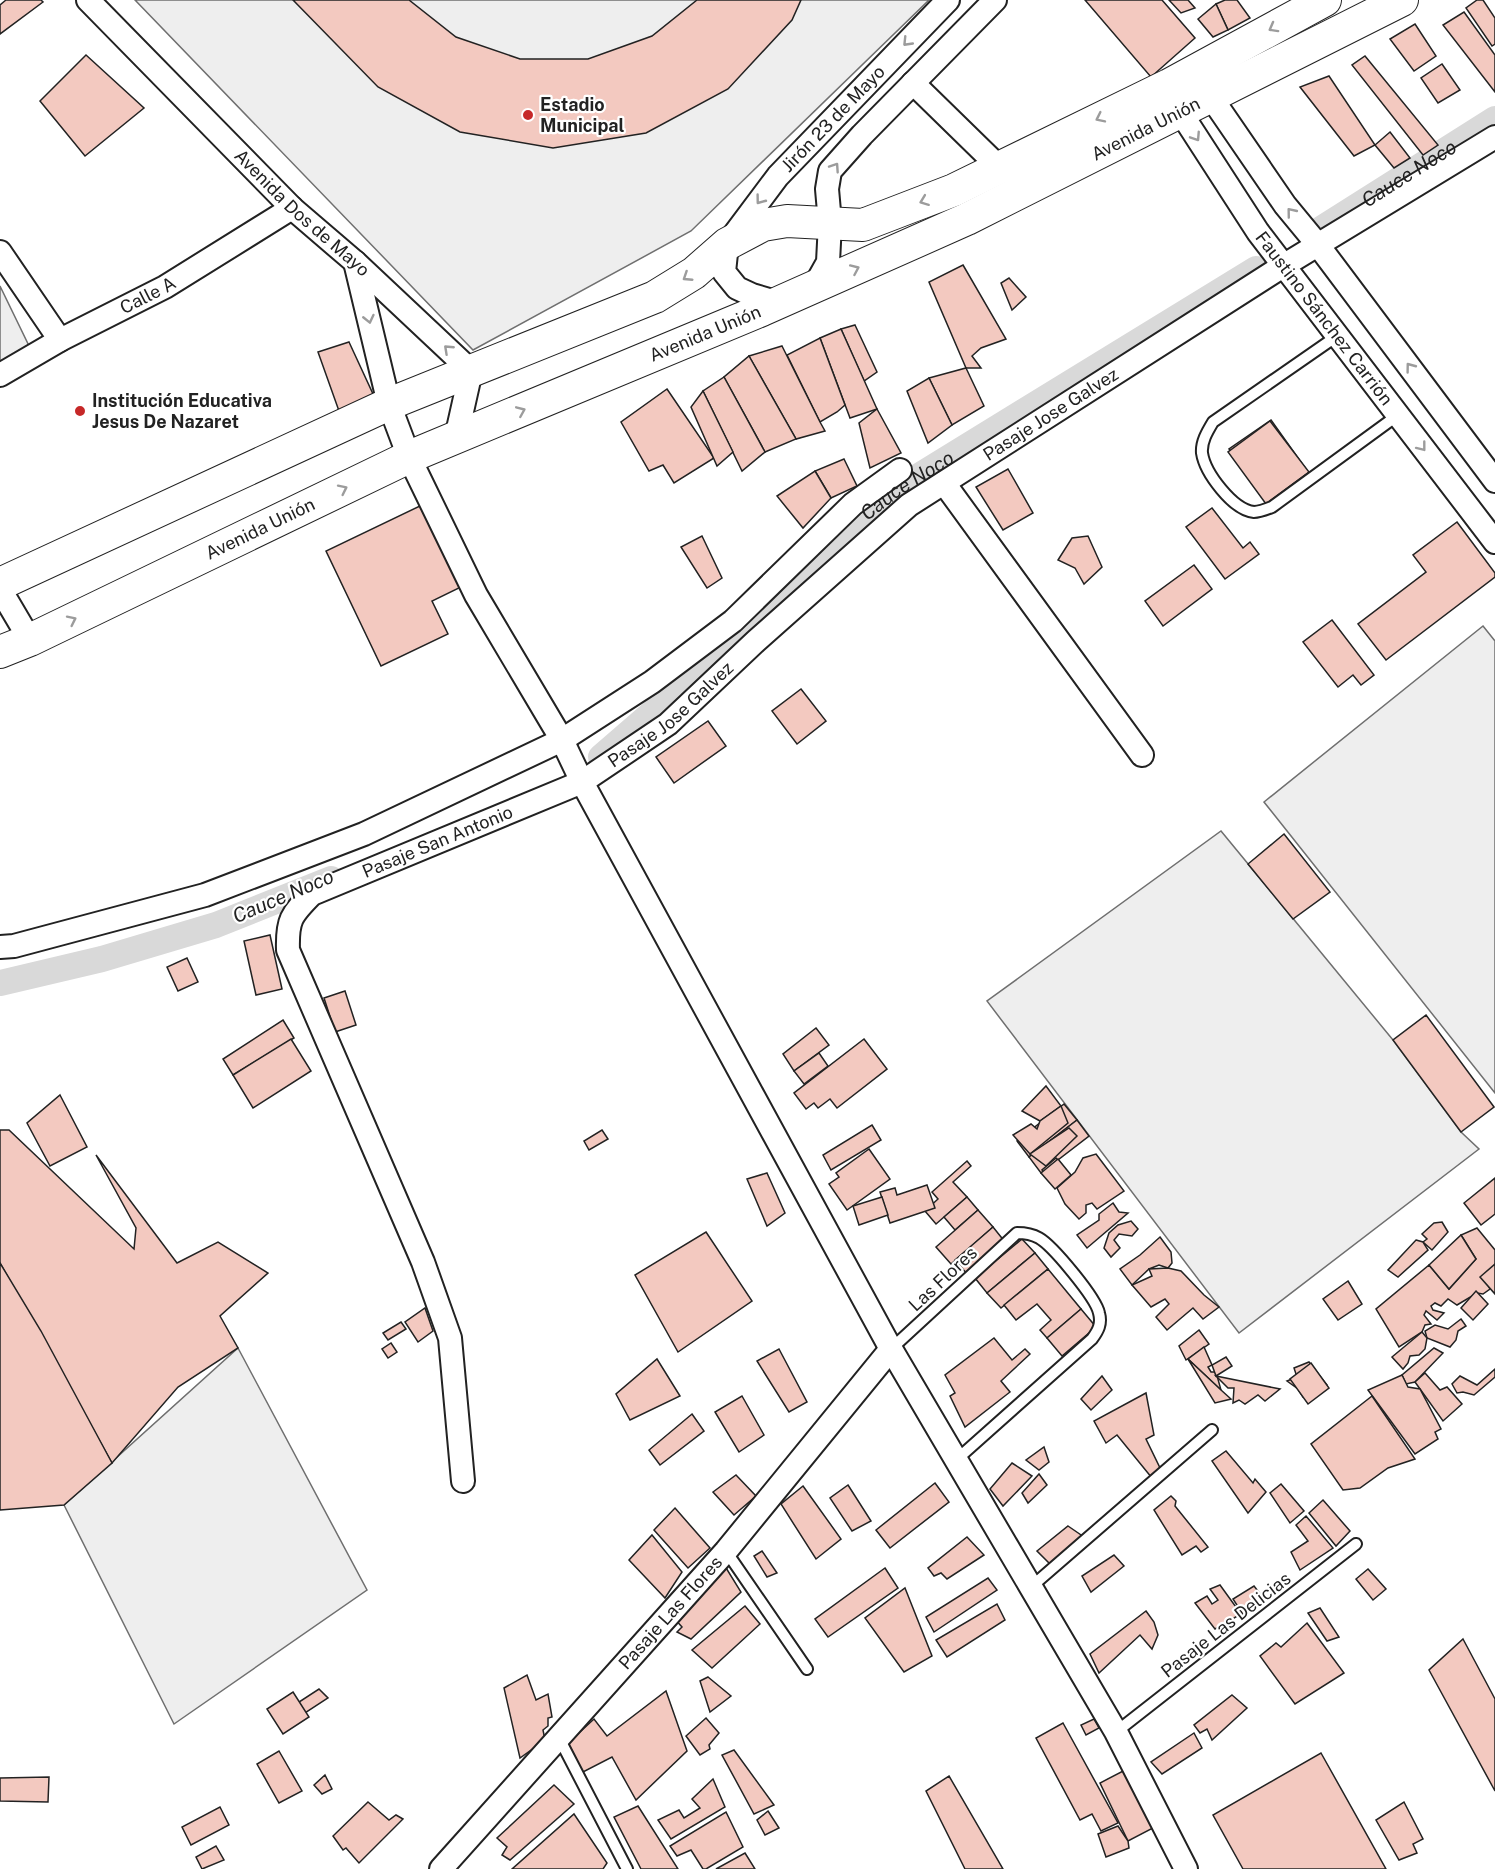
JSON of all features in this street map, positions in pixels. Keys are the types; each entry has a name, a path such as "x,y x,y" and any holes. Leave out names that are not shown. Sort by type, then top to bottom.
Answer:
{"main road":[{"name":"Avenida Unión","path":"0,587 389,404 655,297 694,273 727,244 763,225 787,221 863,225 954,190 999,167 1182,90 1211,98 1402,0"},
{"name":"Avenida Unión","path":"0,652 30,640 409,457 779,303 967,219 1182,90 1310,3"}],"street":[{"name":"Avenida Dos de Mayo","path":"88,0 292,208 355,262 471,370"},
{"name":"Jirón 23 de Mayo","path":"727,244 778,176 948,0"},
{"name":"Jirón 23 de Mayo","path":"830,223 827,189 830,171 913,82 995,0"},
{"path":"913,82 999,167"},
{"name":"Faustino Sánchez Carrión","path":"1182,90 1258,232 1495,542"},
{"path":"1211,98 1285,205 1318,245 1495,481"},
{"name":"Pasaje Jose Galvez","path":"582,782 668,724 756,641 909,505 1283,266 1495,137"},
{"name":"Calle A","path":"0,375 60,340 165,287 292,208"},
{"path":"814,287 828,262 830,223"},
{"path":"727,244 724,272 737,288 779,303"},
{"path":"0,252 60,340"},
{"path":"355,262 389,404 409,457 476,595 562,740 582,782 891,1349 1116,1732 1186,1869"},
{"path":"456,438 471,370"},
{"path":"0,946 14,946 205,895 364,834 562,740 652,682 733,621 853,504 900,470"},
{"path":"944,483 1142,755"},
{"path":"0,587 30,640"},
{"name":"Pasaje San Antonio","path":"463,1481 450,1338 423,1262 288,950 287,927 296,910 312,894 582,782"},
{"name":"Pasaje Las Flores","path":"441,1869 726,1551 891,1349"}],"lane":[{"path":"1337,336 1213,422 1204,437 1202,453 1206,467 1229,499 1240,508 1255,512 1272,507 1398,415"},
{"name":"Las Flores","path":"891,1349 1017,1233 1038,1238 1051,1247 1091,1297 1099,1312 1100,1328 1092,1339 955,1461"},
{"path":"1031,1587 1212,1430"},
{"name":"Pasaje Las Delicias","path":"1116,1732 1356,1544"},
{"path":"726,1551 807,1669"},
{"path":"559,1738 627,1869"}],"shaded area":[{"name":"Estadio Municipal","path":"135,0 929,0 691,231 473,350"},
{"path":"0,286 31,350 0,368"},
{"path":"1483,626 1495,641 1495,1093 1264,802"},
{"path":"1221,831 1393,1040 1461,1132 1479,1149 1239,1333 987,1001"},
{"path":"238,1348 367,1590 174,1724 64,1505"}],"building":[{"path":"6,0 41,0 43,2 0,34 0,5"},
{"path":"293,0 409,0 456,37 520,59 588,59 652,36 697,0 801,0 792,20 728,89 646,133 553,148 460,132 378,87"},
{"path":"1085,0 1162,0 1195,38 1151,77"},
{"path":"1169,0 1188,0 1195,8 1181,13"},
{"path":"1225,0 1237,0 1250,18 1228,30 1216,4"},
{"path":"1477,0 1483,0 1495,18 1495,44 1492,46 1466,8"},
{"path":"1216,4 1228,30 1213,37 1198,19"},
{"path":"1464,12 1495,55 1495,92 1443,25"},
{"path":"1415,24 1436,56 1414,71 1390,39"},
{"path":"86,55 144,108 85,156 40,101"},
{"path":"1365,56 1438,145 1423,155 1352,65"},
{"path":"1442,64 1460,90 1438,103 1421,78"},
{"path":"1329,76 1375,145 1354,156 1300,87"},
{"path":"1390,132 1410,158 1394,168 1375,145"},
{"path":"963,265 1006,339 981,348 972,356 981,368 966,368 929,282"},
{"path":"1009,278 1026,297 1012,310 1001,283"},
{"path":"855,325 877,372 864,381 841,329"},
{"path":"841,329 877,409 850,418 820,338"},
{"path":"820,338 845,405 820,422 787,355"},
{"path":"349,342 373,394 339,411 318,352"},
{"path":"782,346 825,431 796,439 749,356"},
{"path":"749,356 796,439 765,452 724,377"},
{"path":"966,368 984,406 952,425 929,378"},
{"path":"724,377 765,452 742,471 703,391"},
{"path":"929,378 952,425 928,443 907,391"},
{"path":"667,389 714,458 674,483 663,465 649,471 621,422"},
{"path":"703,391 733,452 717,466 691,407"},
{"path":"877,409 901,453 870,468 859,423"},
{"path":"1271,420 1306,469 1265,498 1229,449"},
{"path":"1270,421 1309,472 1266,504 1228,452"},
{"path":"844,459 857,486 831,498 815,471"},
{"path":"1008,469 1033,513 1003,530 976,487"},
{"path":"815,471 831,498 803,528 777,496"},
{"path":"422,505 461,587 432,601 448,634 381,666 326,551"},
{"path":"1212,508 1243,548 1250,542 1259,554 1225,579 1186,527"},
{"path":"1457,522 1495,573 1495,577 1386,660 1358,624 1426,572 1413,555"},
{"path":"702,536 722,578 707,588 681,547"},
{"path":"1088,536 1102,567 1084,584 1075,568 1058,560 1072,538"},
{"path":"1194,565 1212,589 1163,626 1145,601"},
{"path":"1332,620 1374,675 1361,685 1353,675 1338,687 1303,642"},
{"path":"801,689 826,721 797,744 772,711"},
{"path":"708,721 726,746 674,783 656,757"},
{"path":"1284,834 1330,892 1293,919 1248,864"},
{"path":"270,935 282,989 256,995 244,941"},
{"path":"187,958 198,982 178,991 167,967"},
{"path":"345,991 356,1025 335,1032 324,998"},
{"path":"1426,1015 1494,1107 1461,1132 1393,1040"},
{"path":"283,1020 294,1038 233,1075 223,1059"},
{"path":"816,1028 829,1045 794,1071 783,1054"},
{"path":"291,1039 311,1071 253,1108 233,1075"},
{"path":"864,1039 887,1069 837,1108 830,1099 818,1108 814,1103 806,1109 794,1093"},
{"path":"819,1053 828,1066 804,1084 794,1071"},
{"path":"1046,1086 1061,1106 1040,1121 1022,1111"},
{"path":"60,1095 87,1147 50,1166 27,1123"},
{"path":"1064,1104 1077,1120 1029,1157 1017,1141"},
{"path":"1061,1106 1068,1123 1030,1154 1013,1135 1031,1124 1037,1129 1040,1121"},
{"path":"1077,1120 1089,1136 1041,1173 1029,1157"},
{"path":"872,1125 881,1140 831,1170 823,1155"},
{"path":"1069,1128 1077,1136 1046,1166 1030,1154"},
{"path":"0,1130 9,1130 134,1249 136,1228 96,1155 177,1263 218,1242 268,1273 220,1316 238,1348 178,1387 112,1463 0,1263"},
{"path":"602,1130 608,1139 589,1150 584,1141"},
{"path":"869,1149 890,1179 847,1210 829,1184 839,1177 836,1173"},
{"path":"1096,1154 1124,1191 1097,1209 1092,1203 1086,1205 1086,1213 1079,1219 1065,1204 1057,1188 1075,1172 1083,1158"},
{"path":"1056,1158 1063,1166 1048,1179 1042,1170"},
{"path":"1058,1159 1071,1175 1055,1189 1041,1173"},
{"path":"967,1161 971,1166 953,1182 967,1197 936,1224 925,1211 938,1199 932,1192"},
{"path":"767,1173 785,1213 767,1226 747,1179"},
{"path":"1495,1178 1495,1214 1481,1225 1464,1203"},
{"path":"927,1185 935,1208 890,1223 880,1192 895,1188 897,1195"},
{"path":"882,1197 888,1215 859,1225 853,1206"},
{"path":"967,1197 978,1210 955,1230 944,1217"},
{"path":"1113,1203 1119,1212 1128,1213 1087,1248 1077,1235 1099,1220 1099,1214"},
{"path":"978,1210 993,1227 951,1264 936,1247"},
{"path":"1131,1221 1138,1229 1132,1236 1119,1234 1114,1240 1120,1248 1111,1257 1104,1248 1109,1233 1118,1225"},
{"path":"1442,1222 1448,1232 1432,1250 1423,1242 1427,1239 1422,1234 1434,1223"},
{"path":"993,1227 1005,1242 968,1275 955,1260"},
{"path":"1477,1228 1495,1250 1495,1269 1484,1277 1490,1289 1483,1294 1477,1293 1457,1305 1448,1299 1441,1306 1435,1303 1431,1306 1433,1310 1444,1313 1437,1320 1426,1311 1424,1315 1431,1324 1425,1325 1422,1332 1399,1347 1376,1309 1429,1265 1449,1289 1476,1259 1461,1235"},
{"path":"706,1232 752,1301 678,1352 635,1275"},
{"path":"1461,1235 1476,1259 1449,1289 1429,1265"},
{"path":"1160,1237 1171,1252 1172,1263 1168,1268 1159,1265 1149,1269 1132,1285 1120,1269"},
{"path":"1022,1239 1035,1253 987,1293 975,1278"},
{"path":"1416,1240 1423,1242 1428,1250 1398,1277 1388,1270"},
{"path":"1035,1253 1048,1269 1001,1308 987,1293"},
{"path":"0,1263 41,1331 112,1463 64,1505 0,1510"},
{"path":"1495,1264 1495,1294 1480,1277"},
{"path":"1168,1268 1181,1271 1219,1307 1203,1319 1193,1308 1167,1330 1156,1317 1169,1304 1165,1299 1151,1307 1132,1285 1152,1276 1149,1269"},
{"path":"1048,1269 1081,1309 1047,1338 1040,1330 1051,1320 1037,1304 1016,1320 1004,1305"},
{"path":"1348,1281 1362,1304 1338,1320 1323,1299"},
{"path":"1476,1291 1488,1304 1473,1320 1461,1308"},
{"path":"425,1308 433,1331 418,1342 405,1322"},
{"path":"1081,1309 1096,1327 1062,1356 1047,1338"},
{"path":"1461,1319 1466,1326 1458,1331 1456,1340 1450,1347 1427,1338 1425,1331 1435,1325 1448,1329"},
{"path":"401,1322 406,1329 388,1340 383,1333"},
{"path":"1199,1330 1209,1344 1186,1360 1179,1346"},
{"path":"1422,1332 1427,1338 1425,1349 1419,1355 1410,1356 1403,1369 1392,1357"},
{"path":"994,1338 1012,1360 1025,1349 1030,1354 1001,1381 1010,1392 965,1427 950,1396 955,1393 945,1375"},
{"path":"391,1343 397,1352 388,1358 382,1349"},
{"path":"1204,1347 1212,1365 1208,1367 1211,1372 1216,1372 1221,1390 1188,1359"},
{"path":"1434,1348 1443,1353 1415,1382 1406,1384 1402,1375"},
{"path":"779,1349 807,1402 789,1412 757,1361"},
{"path":"1226,1357 1232,1366 1216,1376 1212,1365"},
{"path":"657,1359 680,1396 630,1420 616,1394"},
{"path":"1188,1359 1221,1390 1231,1399 1215,1403"},
{"path":"1309,1362 1327,1385 1303,1397 1298,1389 1287,1381 1297,1377 1294,1368"},
{"path":"1311,1363 1329,1388 1308,1404 1290,1379"},
{"path":"1495,1369 1495,1377 1474,1395 1457,1393 1452,1384 1460,1376 1477,1385"},
{"path":"1425,1373 1440,1390 1447,1387 1462,1404 1443,1421 1415,1382"},
{"path":"1402,1375 1408,1387 1420,1389 1441,1429 1435,1432 1438,1439 1415,1454 1368,1390"},
{"path":"1102,1376 1112,1390 1091,1410 1081,1399"},
{"path":"1216,1376 1280,1389 1265,1401 1258,1395 1245,1404 1239,1400 1233,1403 1234,1388 1228,1388"},
{"path":"1146,1393 1154,1435 1146,1439 1162,1472 1152,1478 1117,1435 1106,1443 1094,1421"},
{"path":"742,1396 764,1435 739,1452 715,1412"},
{"path":"1372,1396 1415,1459 1388,1468 1360,1488 1343,1490 1311,1444"},
{"path":"692,1414 704,1431 660,1465 649,1450"},
{"path":"1044,1447 1049,1462 1039,1470 1026,1460"},
{"path":"1226,1451 1253,1483 1255,1479 1266,1492 1248,1513 1212,1461"},
{"path":"1012,1463 1032,1476 1003,1506 990,1489"},
{"path":"1039,1474 1047,1485 1028,1503 1022,1493"},
{"path":"736,1475 756,1496 734,1515 713,1492"},
{"path":"935,1483 949,1502 890,1548 876,1530"},
{"path":"1281,1484 1304,1511 1290,1523 1270,1493"},
{"path":"848,1485 871,1521 852,1531 830,1498"},
{"path":"803,1486 841,1539 816,1559 781,1504"},
{"path":"1171,1496 1176,1501 1175,1506 1208,1547 1201,1552 1196,1546 1182,1555 1154,1510"},
{"path":"1323,1500 1350,1531 1336,1546 1309,1513"},
{"path":"675,1508 710,1548 688,1568 654,1530"},
{"path":"1306,1516 1333,1548 1300,1570 1291,1552 1308,1541 1296,1525"},
{"path":"1068,1526 1084,1537 1050,1564 1037,1551"},
{"path":"652,1535 682,1572 665,1598 629,1560"},
{"path":"967,1537 984,1555 947,1579 941,1573 934,1576 928,1568"},
{"path":"762,1551 777,1573 767,1577 754,1556"},
{"path":"1114,1555 1124,1566 1091,1592 1082,1576"},
{"path":"723,1563 741,1592 691,1639 677,1632 682,1627 673,1617"},
{"path":"885,1568 898,1588 828,1637 815,1619"},
{"path":"1368,1569 1386,1589 1373,1600 1356,1579"},
{"path":"988,1578 997,1590 934,1632 926,1617"},
{"path":"1220,1585 1241,1614 1215,1629 1195,1603 1207,1596 1212,1604 1218,1600 1210,1589"},
{"path":"1254,1586 1265,1600 1244,1616 1233,1599"},
{"path":"905,1588 932,1656 904,1672 865,1618"},
{"path":"997,1604 1005,1620 947,1657 936,1640"},
{"path":"745,1606 760,1624 712,1668 692,1650"},
{"path":"1320,1608 1339,1637 1327,1641 1308,1613"},
{"path":"1146,1611 1154,1622 1158,1635 1152,1649 1140,1635 1099,1673 1090,1654"},
{"path":"1307,1623 1344,1673 1295,1704 1260,1656 1276,1643 1281,1647"},
{"path":"1463,1639 1495,1699 1495,1791 1429,1670"},
{"path":"527,1675 536,1700 548,1694 552,1717 548,1718 548,1726 543,1730 545,1740 520,1758 504,1688"},
{"path":"708,1677 731,1696 710,1712 700,1681"},
{"path":"319,1689 328,1698 305,1713 299,1702"},
{"path":"666,1691 687,1751 636,1800 612,1757 583,1772 568,1743 594,1719 607,1736"},
{"path":"293,1692 309,1717 283,1734 267,1709"},
{"path":"1232,1695 1247,1708 1212,1740 1207,1729 1200,1733 1194,1725"},
{"path":"706,1718 719,1733 709,1745 710,1749 700,1755 686,1736"},
{"path":"1094,1719 1099,1728 1086,1735 1081,1725"},
{"path":"1063,1723 1118,1823 1101,1831 1092,1814 1080,1820 1036,1738"},
{"path":"1194,1733 1202,1748 1162,1774 1151,1762"},
{"path":"734,1750 774,1805 754,1814 722,1755"},
{"path":"279,1751 302,1791 279,1803 257,1764"},
{"path":"1321,1753 1386,1869 1243,1869 1213,1815"},
{"path":"1125,1770 1153,1828 1128,1841 1100,1783"},
{"path":"325,1775 332,1789 322,1794 314,1785"},
{"path":"949,1776 1003,1869 965,1869 926,1791"},
{"path":"49,1777 48,1802 0,1801 0,1778"},
{"path":"713,1779 725,1807 671,1839 658,1820 679,1810 684,1818 700,1808 692,1799"},
{"path":"554,1785 574,1804 510,1860 502,1855 507,1847 497,1838"},
{"path":"368,1802 389,1820 396,1815 403,1819 359,1863 346,1848 343,1850 333,1836"},
{"path":"1404,1802 1423,1839 1413,1844 1417,1853 1399,1860 1376,1820"},
{"path":"638,1806 678,1869 641,1869 614,1817"},
{"path":"220,1807 229,1825 191,1845 182,1827"},
{"path":"768,1811 779,1828 765,1835 757,1820"},
{"path":"726,1812 743,1847 706,1869 703,1869 691,1850 677,1856 670,1846"},
{"path":"574,1814 607,1863 603,1869 512,1869"},
{"path":"1118,1826 1128,1841 1129,1848 1106,1857 1098,1834"},
{"path":"216,1846 224,1860 202,1869 196,1857"},
{"path":"745,1853 755,1869 716,1869"}],"waterway":[{"name":"Cauce Noco","path":"1321,229 1495,119"},
{"name":"Cauce Noco","path":"601,757 705,667 860,518 896,490 1256,269"},
{"name":"Cauce Noco","path":"0,983 102,959 216,925 331,879"}],"place":[{"name":"Estadio Municipal","path":"528,115"},
{"name":"Institución Educativa Jesus De Nazaret","path":"80,411"}]}
